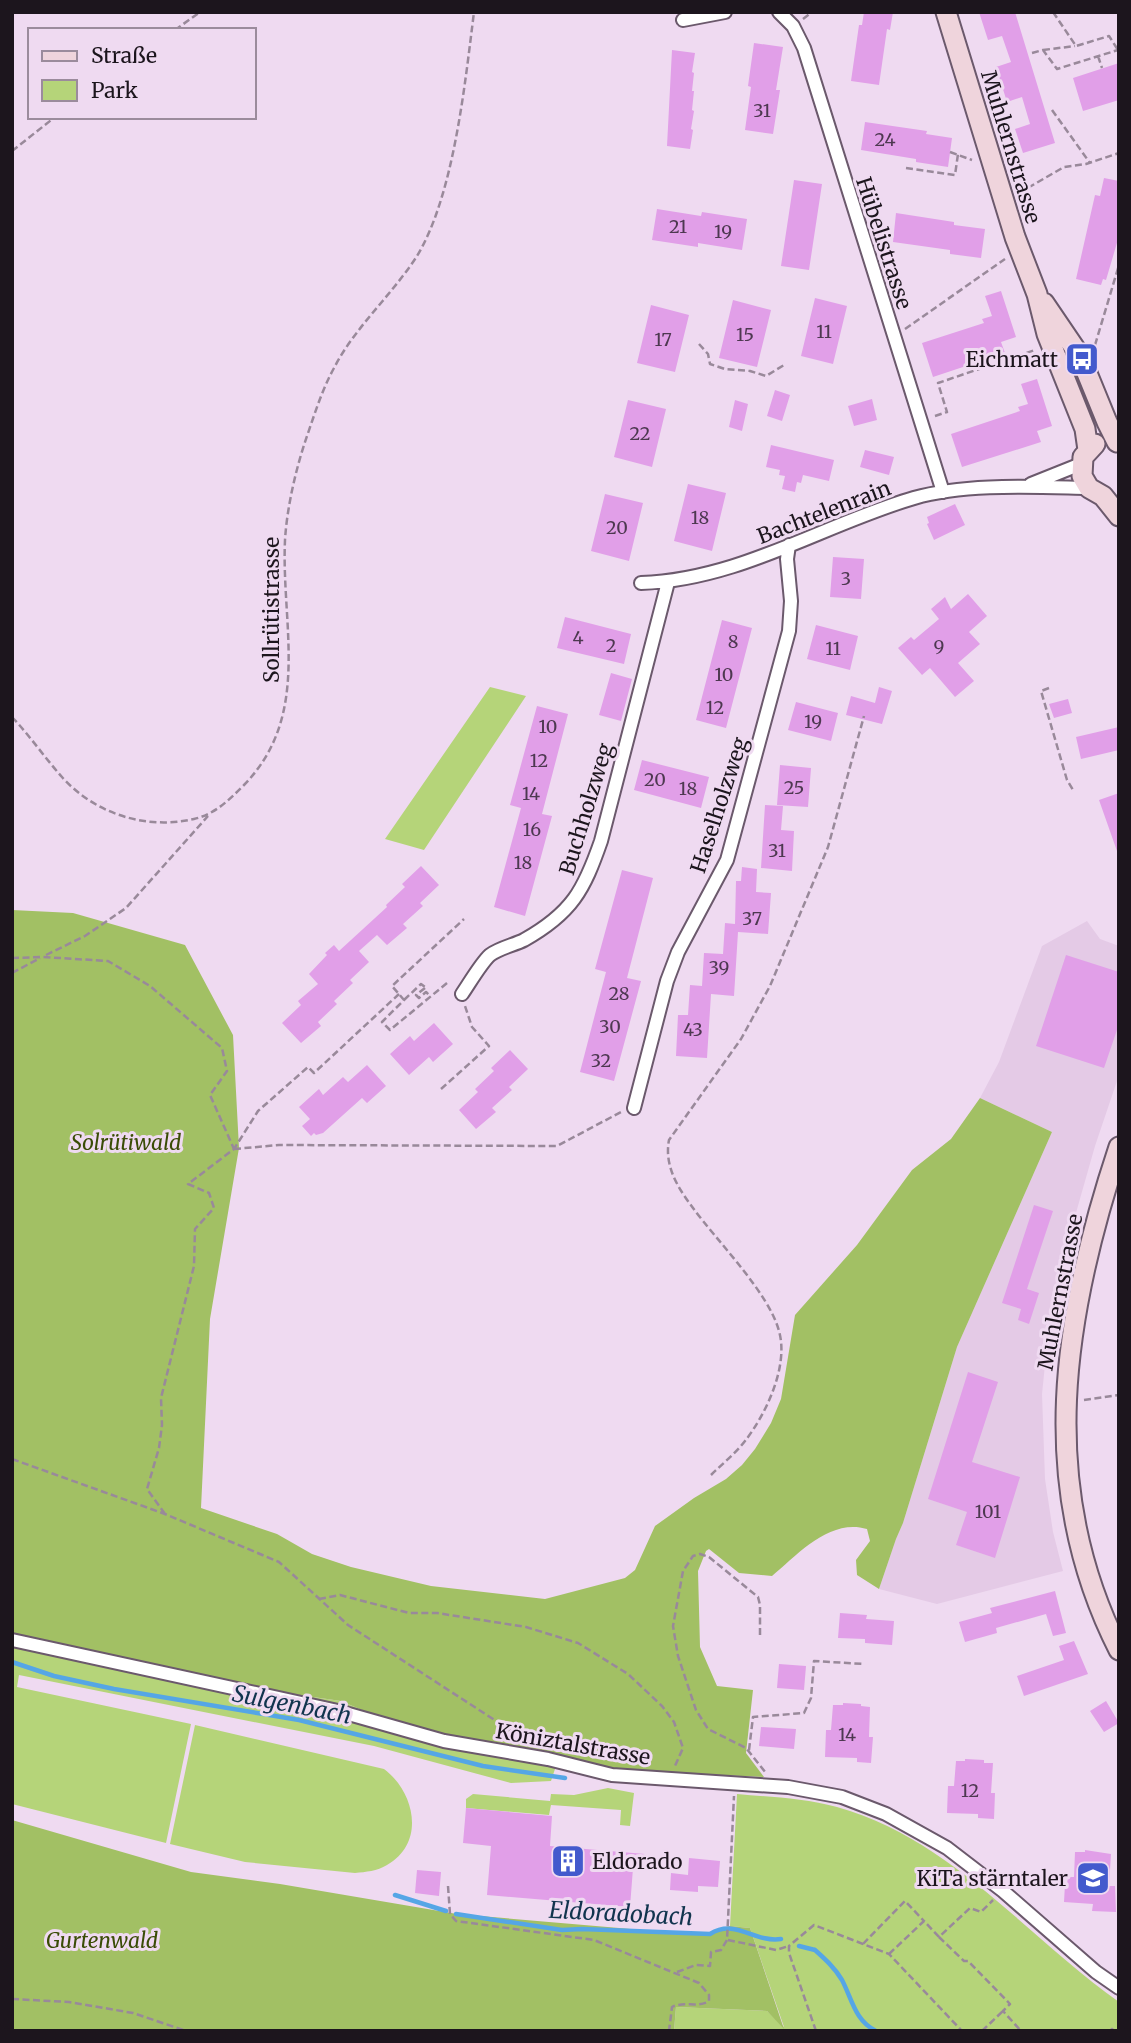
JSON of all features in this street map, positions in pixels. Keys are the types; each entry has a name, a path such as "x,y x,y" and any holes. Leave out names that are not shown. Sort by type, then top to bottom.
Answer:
{"street":[{"path":"683,20 725,12"},
{"name":"Hübelistrasse","path":"779,12 793,26 804,48 943,492"},
{"name":"Muhlernstrasse","path":"946,12 1020,253 1037,294 1047,334 1084,429 1082,476 1103,493 1119,516"},
{"name":"Muhlernstrasse","path":"1037,294 1080,356 1109,427 1118,442"},
{"name":"Muhlernstrasse","path":"1084,457 1101,441 1118,442"},
{"name":"Bachtelenrain","path":"1024,486 1084,457"},
{"name":"Bachtelenrain","path":"641,583 699,577 734,568 861,515 943,492 1024,486 1103,493"},
{"name":"Haselholzweg","path":"634,1108 667,981 678,952 727,860 757,756 789,631 789,545"},
{"name":"Buchholzweg","path":"462,995 490,955 519,943 557,918 574,900 587,880 601,841 668,582"},
{"name":"Muhlernstrasse","path":"1119,1147 1081,1282 1068,1359 1065,1404 1069,1483 1080,1546 1098,1605 1119,1650"},
{"name":"Köniztalstrasse","path":"12,1640 338,1711 444,1741 548,1759 612,1775 813,1790 842,1797 917,1829 947,1848 1003,1891 1096,1972 1119,1988"}],"path":[{"path":"178,28 200,12"},
{"name":"Sollrütistrasse","path":"12,717 79,794 107,811 158,824 208,816 228,802 264,760 275,737 285,702 290,655 284,575 285,536 306,441 334,367 417,255 429,232 438,207 456,132 474,12"},
{"path":"1053,12 1076,46"},
{"path":"1032,53 1043,50 1076,46 1109,36 1119,50 1057,69 1043,50"},
{"path":"1097,56 1102,68"},
{"path":"1052,110 1090,163"},
{"path":"12,151 52,119"},
{"path":"1003,198 1025,191 1064,167 1090,163 1119,153"},
{"path":"906,168 956,175 958,154"},
{"path":"894,337 1005,259"},
{"path":"1093,350 1119,265"},
{"path":"1113,285 1119,286"},
{"path":"699,344 708,354 709,364 725,369 750,371 766,376 784,365"},
{"path":"920,421 947,412 937,383 1042,348"},
{"path":"1049,688 1041,691 1067,780 1073,790"},
{"path":"711,1475 745,1441 768,1399 777,1376 782,1350 779,1331 762,1298 679,1187 669,1166 669,1140 741,1039 770,986 828,848 864,716"},
{"path":"12,973 85,936 127,908 208,816"},
{"path":"404,1000 392,986 464,919"},
{"path":"12,958 107,961 150,986 222,1048 227,1071 210,1095 234,1149"},
{"path":"430,996 426,992 419,998 416,995 425,988 421,984 382,1022 390,1030 447,983"},
{"path":"165,1514 147,1489 159,1448 161,1398 194,1266 195,1229 214,1208 209,1193 188,1184 234,1149 258,1111 308,1067 314,1073 399,994"},
{"path":"441,1089 489,1046 472,1027 462,995"},
{"path":"234,1149 279,1145 557,1146 634,1108"},
{"path":"1065,1404 1119,1395"},
{"path":"12,1459 165,1514 279,1562 348,1625 521,1736 548,1759"},
{"path":"760,1635 758,1597 709,1557 700,1554 693,1556 683,1571 674,1619 678,1656 701,1720 715,1734 749,1750 764,1768 770,1786"},
{"path":"319,1599 340,1595 409,1613 437,1613 526,1627 578,1643 628,1674 662,1706 674,1723 683,1748 669,1779"},
{"path":"749,1750 752,1717 804,1713 811,1699 814,1661 864,1664"},
{"path":"677,1972 696,1965 710,1966 711,1952 721,1950 726,1940 734,1784"},
{"path":"449,1886 450,1914 456,1921 594,1940 699,1983 709,1994 709,2001 703,2005 678,2004 672,2007 669,2031"},
{"path":"939,1937 970,1909 981,1912 997,1897"},
{"path":"863,1944 905,1901 1010,2004 982,2031"},
{"path":"889,1954 923,1921"},
{"path":"726,1940 776,1950 789,1946 814,1925 889,1954 962,2031"},
{"path":"789,1946 816,2031"},
{"path":"12,1999 69,2002 133,2013 186,2031"},
{"path":"1003,2011 1021,2031"}],"shaded area":[{"path":"1087,921 1100,939 1119,946 1119,1075 1095,1146 1064,1255 1049,1326 1042,1394 1045,1479 1053,1532 1063,1571 937,1604 879,1589 903,1523 957,1347 1052,1132 980,1098 999,1062 1042,946"}],"green space":[{"path":"490,687 526,696 424,850 385,839"},
{"name":"Solrütiwald","path":"12,910 73,913 185,945 233,1035 239,1148 210,1319 201,1508 277,1534 312,1554 351,1567 431,1586 545,1599 625,1578 635,1570 655,1526 726,1479 755,1449 771,1423 781,1399 795,1315 857,1245 912,1170 951,1139 980,1098 1052,1132 957,1347 903,1523 879,1589 857,1575 856,1560 870,1541 867,1529 853,1527 828,1533 815,1540 772,1576 739,1573 709,1549 706,1551 698,1571 700,1647 717,1686 753,1690 746,1753 764,1777 652,1772 557,1763 415,1733 341,1701 182,1678 12,1640"},
{"path":"12,1640 182,1678 341,1701 415,1733 557,1763 551,1781 511,1783 374,1746 19,1675 17,1687 191,1724 166,1843 12,1804"},
{"path":"195,1725 384,1769 395,1779 409,1804 412,1817 407,1844 399,1856 387,1865 355,1873 245,1862 170,1844"},
{"path":"608,1788 634,1793 630,1826 620,1825 621,1810 551,1805 549,1815 466,1808 466,1799 473,1794 550,1801 551,1794 574,1795"},
{"path":"737,1794 800,1800 837,1807 878,1822 916,1841 986,1891 1119,2002 1119,2031 674,2031 676,2007 767,2011 784,2027 750,1928 730,1926"},
{"name":"Gurtenwald","path":"12,1820 191,1872 457,1914 701,1935 730,1926 750,1928 784,2029 767,2011 676,2007 674,2031 12,2031"}],"building":[{"path":"864,12 893,12 890,30 887,29 879,85 851,81 859,25 862,25"},
{"path":"979,12 1015,12 1055,143 1023,153 1015,129 1030,124 1022,97 1007,102 996,67 1011,62 1002,36 988,40"},
{"path":"754,43 783,47 773,134 745,130"},
{"path":"672,50 695,53 690,149 667,146"},
{"path":"1119,63 1119,100 1083,111 1073,78"},
{"path":"865,122 927,131 926,134 952,138 948,167 861,150"},
{"path":"1104,178 1119,181 1119,236 1106,280 1103,279 1101,285 1076,279 1095,195 1100,196"},
{"path":"794,180 822,184 809,270 781,266"},
{"path":"657,209 747,219 742,250 652,240"},
{"path":"896,213 985,229 981,258 950,254 950,250 893,242"},
{"path":"1001,291 1016,337 1001,342 1005,353 933,377 922,343 984,323 982,319 992,316 985,296"},
{"path":"815,298 847,306 833,364 801,356"},
{"path":"733,300 771,310 757,367 719,358"},
{"path":"651,305 689,315 675,372 637,363"},
{"path":"1037,379 1052,426 1037,431 1041,442 962,467 951,434 1020,411 1018,407 1028,404 1021,384"},
{"path":"775,390 790,395 782,421 767,416"},
{"path":"872,399 877,420 854,426 848,406"},
{"path":"628,400 666,409 652,467 614,457"},
{"path":"735,400 748,404 742,431 729,427"},
{"path":"771,445 834,460 829,481 803,475 801,483 797,482 795,492 782,489 785,476 779,475 780,470 766,467"},
{"path":"865,450 894,457 889,475 860,467"},
{"path":"688,484 726,493 712,551 674,541"},
{"path":"605,494 643,503 629,561 591,551"},
{"path":"955,504 965,525 934,540 927,517"},
{"path":"833,557 864,559 861,599 830,597"},
{"path":"968,594 987,616 969,632 980,644 958,663 974,681 955,697 930,668 922,675 898,648 911,637 914,640 939,619 931,609 945,597 951,609"},
{"path":"565,617 631,634 624,664 557,648"},
{"path":"722,620 752,628 726,728 696,720"},
{"path":"816,625 858,636 850,670 807,659"},
{"path":"611,673 632,679 621,721 599,715"},
{"path":"879,687 892,691 882,724 846,715 851,696 875,703"},
{"path":"1068,699 1072,713 1054,718 1049,704"},
{"path":"796,702 838,713 831,741 788,730"},
{"path":"537,706 568,714 542,814 552,816 525,916 494,907 521,808 510,805"},
{"path":"1119,727 1119,750 1081,759 1076,737"},
{"path":"642,760 709,777 701,808 634,790"},
{"path":"780,765 811,768 808,807 777,805"},
{"path":"1119,793 1119,851 1117,851 1099,800"},
{"path":"765,805 783,806 781,830 794,831 792,871 761,868"},
{"path":"421,866 439,885 420,903 423,906 403,924 407,928 387,945 377,935 359,951 369,962 350,980 353,983 334,1001 337,1004 318,1022 321,1026 301,1043 282,1023 301,1005 298,1001 318,984 309,974 334,945 339,951 387,907 405,887 402,884"},
{"path":"742,867 757,869 756,892 771,893 768,934 738,932 734,996 711,994 707,1058 676,1056 678,1015 688,1015 690,985 702,986 704,953 723,954 725,923 735,924 736,881 741,881"},
{"path":"622,870 653,878 627,978 641,981 614,1081 580,1072 606,972 595,969"},
{"path":"1066,955 1119,972 1119,1024 1104,1068 1036,1046"},
{"path":"434,1023 453,1044 433,1062 429,1057 409,1075 390,1054 410,1036 414,1041"},
{"path":"510,1050 528,1069 509,1087 512,1090 492,1108 496,1112 476,1129 459,1110 478,1092 475,1089 494,1071 491,1068"},
{"path":"367,1065 386,1086 367,1103 362,1098 323,1133 314,1133 311,1136 302,1126 310,1119 299,1107 319,1089 323,1095 343,1077 348,1082"},
{"path":"1034,1205 1053,1211 1027,1289 1039,1293 1029,1324 1018,1320 1021,1309 1002,1303"},
{"path":"968,1372 998,1382 972,1462 1020,1477 995,1558 956,1545 967,1512 928,1499"},
{"path":"1055,1591 1066,1633 1053,1636 1046,1614 996,1628 997,1633 965,1642 959,1622 992,1613 990,1608"},
{"path":"840,1613 867,1615 866,1619 894,1621 892,1645 865,1643 865,1639 838,1638"},
{"path":"1074,1641 1088,1674 1024,1696 1017,1676 1064,1660 1059,1646"},
{"path":"779,1664 806,1666 804,1690 777,1688"},
{"path":"1106,1701 1119,1723 1104,1732 1090,1711"},
{"path":"843,1703 870,1707 869,1737 873,1737 871,1763 857,1762 857,1758 825,1757 826,1730 831,1730 833,1705"},
{"path":"761,1727 796,1729 794,1749 759,1746"},
{"path":"965,1759 993,1763 991,1793 995,1793 994,1819 978,1818 978,1814 947,1813 948,1786 954,1786 956,1761"},
{"name":"Eldorado","path":"466,1808 552,1816 550,1846 645,1854 644,1869 633,1868 630,1907 487,1895 491,1846 463,1843"},
{"path":"1085,1850 1111,1854 1109,1886 1115,1886 1116,1912 1092,1911 1093,1904 1064,1902 1065,1884 1068,1877 1074,1877 1075,1852"},
{"path":"689,1858 720,1861 718,1887 698,1886 698,1892 670,1890 671,1873 688,1875"},
{"path":"417,1870 441,1872 439,1896 415,1893"}],"waterway":[{"name":"Sulgenbach","path":"12,1662 54,1676 114,1689 299,1720 483,1766 565,1778"},
{"name":"Eldoradobach","path":"395,1895 446,1911"},
{"name":"Eldoradobach","path":"456,1914 562,1930 710,1934 728,1929 762,1938 781,1939"},
{"name":"Eldoradobach","path":"799,1946 815,1950"},
{"name":"Sulgenbach","path":"815,1950 842,1980 863,2021 876,2031"}],"place":[{"name":"Eichmatt","path":"1082,359"},
{"name":"Eldorado","path":"568,1861"},
{"name":"KiTa stärntaler","path":"1093,1878"}]}
